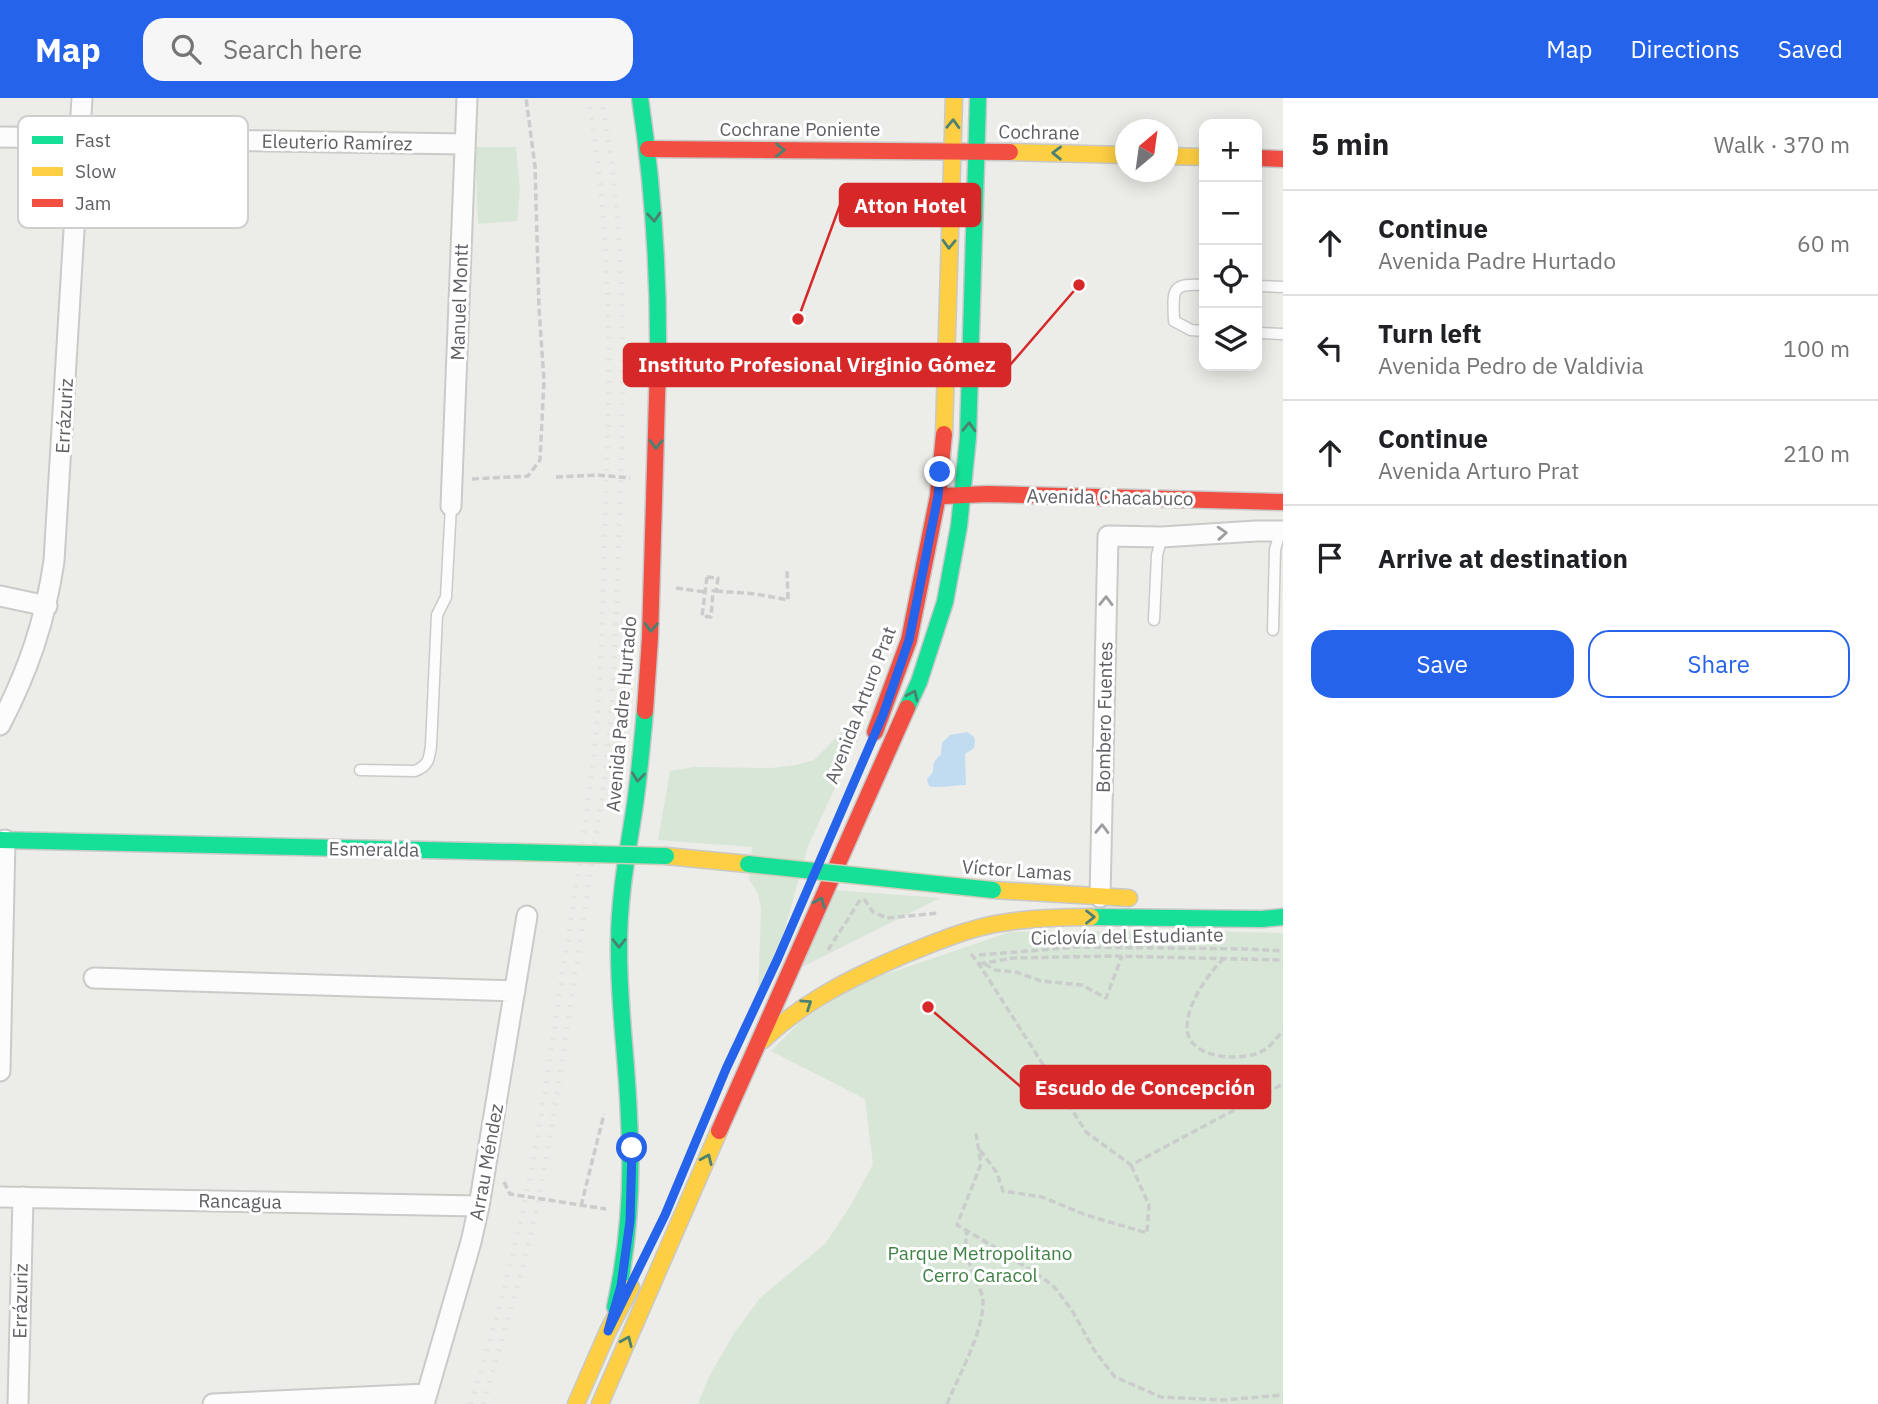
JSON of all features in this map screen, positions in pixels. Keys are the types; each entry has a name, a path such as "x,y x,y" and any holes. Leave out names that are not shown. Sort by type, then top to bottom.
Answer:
{"main road":[{"name":"Avenida Padre Hurtado","path":"608,1331 621,1286 631,1209 632,1148 619,935 624,875 646,709 651,622 659,317 648,149 640,98"},
{"name":"Avenida Arturo Prat","path":"867,752 909,640 938,496 944,432 954,98"},
{"path":"600,1404 919,682 945,602 963,495 968,437 978,98"},
{"name":"Cochrane Poniente","path":"648,149 952,151"},
{"name":"Cochrane","path":"952,151 1115,155"},
{"path":"1178,156 1199,157"},
{"path":"1262,158 1283,159"},
{"name":"Avenida Chacabuco","path":"938,496 987,494 1283,502"},
{"name":"Esmeralda","path":"3,840 666,856 748,864"},
{"path":"809,887 825,851"},
{"name":"Víctor Lamas","path":"748,864 993,890 1140,898"},
{"path":"1266,903 1283,905"},
{"path":"755,1048 792,1014 824,992 898,958 978,928 1014,921 1069,917 1283,918"},
{"path":"576,1404 608,1331 639,1271"}],"street":[{"name":"Errázuriz","path":"81,116 82,98"},
{"name":"Manuel Montt","path":"451,506 467,98"},
{"name":"Eleuterio Ramírez","path":"0,136 18,136"},
{"name":"Eleuterio Ramírez","path":"248,140 465,144"},
{"name":"Errázuriz","path":"0,725 29,664 47,606 54,561 75,228"},
{"name":"Avenida Chacabuco","path":"1108,537 1283,531"},
{"name":"Bombero Fuentes","path":"1100,897 1108,537"},
{"path":"0,596 47,606"},
{"path":"0,1071 3,840"},
{"name":"Arrau Méndez","path":"425,1399 479,1206 527,916"},
{"path":"94,978 515,991"},
{"name":"Rancagua","path":"0,1197 479,1206"},
{"name":"Errázuriz","path":"18,1404 23,1198"},
{"path":"213,1404 425,1399"}],"lane":[{"path":"1199,285 1184,284 1178,288 1174,295 1174,321 1191,330 1199,331"},
{"path":"1262,286 1283,287"},
{"path":"1262,333 1283,334"},
{"path":"360,770 415,771 424,767 429,759 437,615 446,597 451,506"},
{"path":"1273,630 1275,550 1283,531"},
{"path":"1154,621 1157,555 1162,537"}],"path":[{"path":"452,485 476,478 527,476 540,460 544,381 535,166 526,98"},
{"path":"556,477 584,475 639,478"},
{"path":"716,591 788,600 787,569"},
{"path":"707,576 718,578 716,591 713,591 711,617 702,616 707,576"},
{"path":"676,589 705,592"},
{"name":"Ciclovía del Estudiante","path":"962,960 999,952 1078,947 1247,948 1283,951"},
{"path":"972,956 995,970 1016,972 1041,981 1082,985 1106,998 1122,956"},
{"path":"981,963 1013,958 1122,956 1283,960"},
{"path":"1224,958 1210,974 1193,1004 1188,1024 1192,1042 1209,1054 1245,1056 1265,1049 1283,1031"},
{"path":"979,1148 997,1173 1003,1191 1041,1197 1086,1215 1147,1233 1149,1205 1131,1165 1086,1132 981,963"},
{"path":"1131,1165 1283,1084"},
{"path":"581,1206 604,1114 612,1112"},
{"path":"976,1132 981,1164 957,1225 1056,1289 1073,1312 1094,1350 1115,1377 1160,1397 1223,1400 1283,1395"},
{"path":"502,1179 510,1194 612,1210"},
{"path":"947,1404 971,1348 980,1320 983,1298 968,1262 967,1231"}],"green space":[{"path":"475,147 516,147 520,190 517,221 478,224"},
{"path":"842,732 860,734 808,846 778,953 758,1001 761,908 758,894 749,879 752,847 658,840 670,771 694,767 771,768 797,765 814,760"},
{"path":"834,890 940,898 798,969"},
{"name":"Parque Metropolitano Cerro Caracol","path":"1010,932 1283,933 1283,1404 698,1404 709,1377 733,1335 760,1298 825,1244 851,1205 873,1164 865,1099 771,1051 801,1021 860,983"}],"water":[{"path":"967,732 974,737 975,742 974,748 965,754 966,785 929,786 927,779 933,772 934,762 941,754 942,743 950,735"}],"railway":[{"path":"471,1404 505,1284 536,1144 582,848 597,720 609,366 602,205 588,98"},
{"path":"483,1404 523,1267 539,1199 607,755 616,609 623,348 616,198 601,98"}],"traffic: fast":[{"path":"640,98 654,230 658,363"},
{"path":"907,708 919,682 945,602 959,526 968,437 978,98"},
{"path":"615,1307 627,1236 630,1166 619,926 645,711"},
{"path":"0,840 515,852"},
{"path":"515,852 666,856"},
{"path":"748,864 993,890"},
{"path":"1091,917 1283,917"}],"traffic: slow":[{"path":"944,434 954,98"},
{"path":"1010,152 1115,155"},
{"path":"1178,156 1199,157"},
{"path":"666,856 748,864"},
{"path":"993,890 1129,898"},
{"path":"763,1040 795,1013 848,981 949,937 1007,922 1091,917"},
{"path":"600,1404 719,1131"},
{"path":"576,1404 631,1287"}],"traffic: jam":[{"path":"648,149 1010,152"},
{"path":"1262,158 1283,159"},
{"path":"645,711 650,638 658,363"},
{"path":"875,732 909,640 938,496 944,434"},
{"path":"944,496 987,494 1283,502"},
{"path":"719,1131 907,708"}],"place":[{"name":"Instituto Profesional Virginio Gómez","path":"1079,285"},
{"name":"Atton Hotel","path":"798,319"},
{"name":"Escudo de Concepción","path":"928,1007"}],"route":[{"path":"632,1148 630,1221 621,1286 608,1331 665,1215 726,1069 778,958 883,715 909,640 938,496 940,472"}]}
